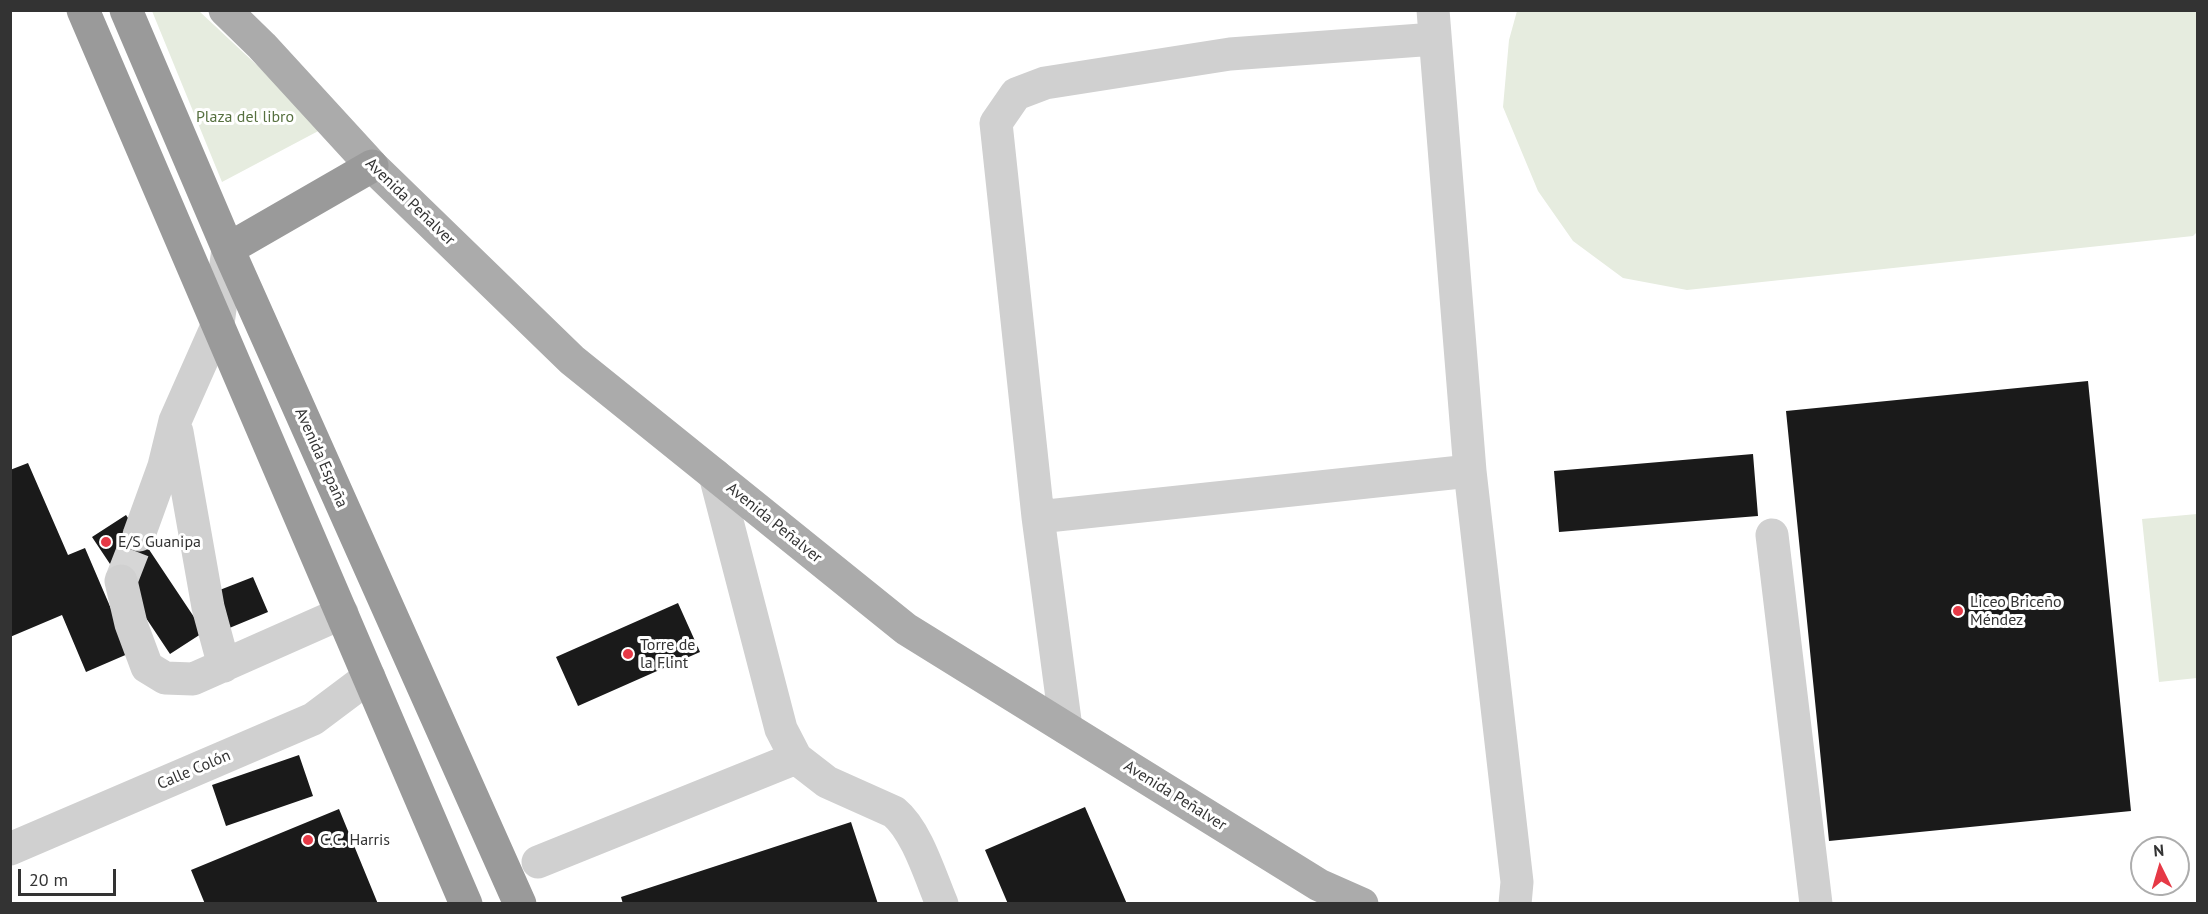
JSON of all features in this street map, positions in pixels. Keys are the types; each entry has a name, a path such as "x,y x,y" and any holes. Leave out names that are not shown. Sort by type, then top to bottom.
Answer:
{"highway":[{"path":"83,10 466,903"},
{"name":"Avenida España","path":"126,10 228,249 520,903"},
{"path":"228,249 372,166"}],"main road":[{"path":"225,10 262,46"},
{"path":"234,10 262,46"},
{"name":"Avenida Peñalver","path":"262,46 372,166 572,360 906,629 1066,728 1322,894 1362,903"}],"street":[{"path":"1066,728 1038,518 996,123 1016,94 1045,83 1434,25 1470,471 1517,882 1515,903"},
{"path":"139,535 164,466 175,421 218,324 228,249"},
{"path":"175,421 208,607 224,666"},
{"path":"1038,518 1470,471"},
{"path":"715,475 781,729 796,758 827,782 894,812 903,819 942,903"},
{"path":"1772,535 1816,903"},
{"path":"121,581 131,624 147,667 165,678 193,679 342,613"},
{"name":"Calle Colón","path":"10,849 313,720 369,677"},
{"path":"538,862 796,758"}],"green space":[{"name":"Plaza del libro","path":"152,11 199,11 324,128 222,182"},
{"path":"1517,11 2197,11 2197,232 2193,236 1687,290 1623,278 1573,241 1538,191 1503,107 1509,40"},
{"path":"2197,514 2197,678 2159,682 2142,519"}],"building":[{"name":"Liceo Briceño Méndez","path":"2088,381 2131,811 1829,841 1786,411"},
{"path":"1753,454 1758,516 1559,532 1554,471"},
{"path":"28,463 68,555 85,548 130,653 86,672 62,615 10,637 10,470"},
{"path":"126,515 204,632 170,654 92,537"},
{"path":"253,577 268,612 227,629 212,593"},
{"name":"Torre de la Flint","path":"678,603 700,652 578,706 556,657"},
{"path":"299,755 313,796 226,826 212,785"},
{"path":"1085,807 1127,904 1008,904 985,850"},
{"name":"C.C. Harris","path":"339,809 378,904 205,904 191,870"},
{"path":"851,822 878,904 623,904 621,897"}],"tunnel":[{"path":"121,581 139,535"}],"place":[{"name":"E/S Guanipa","path":"106,542"},
{"name":"Liceo Briceño Méndez","path":"1958,611"},
{"name":"Torre de la Flint","path":"628,654"},
{"name":"C.C. Harris","path":"308,840"}]}
